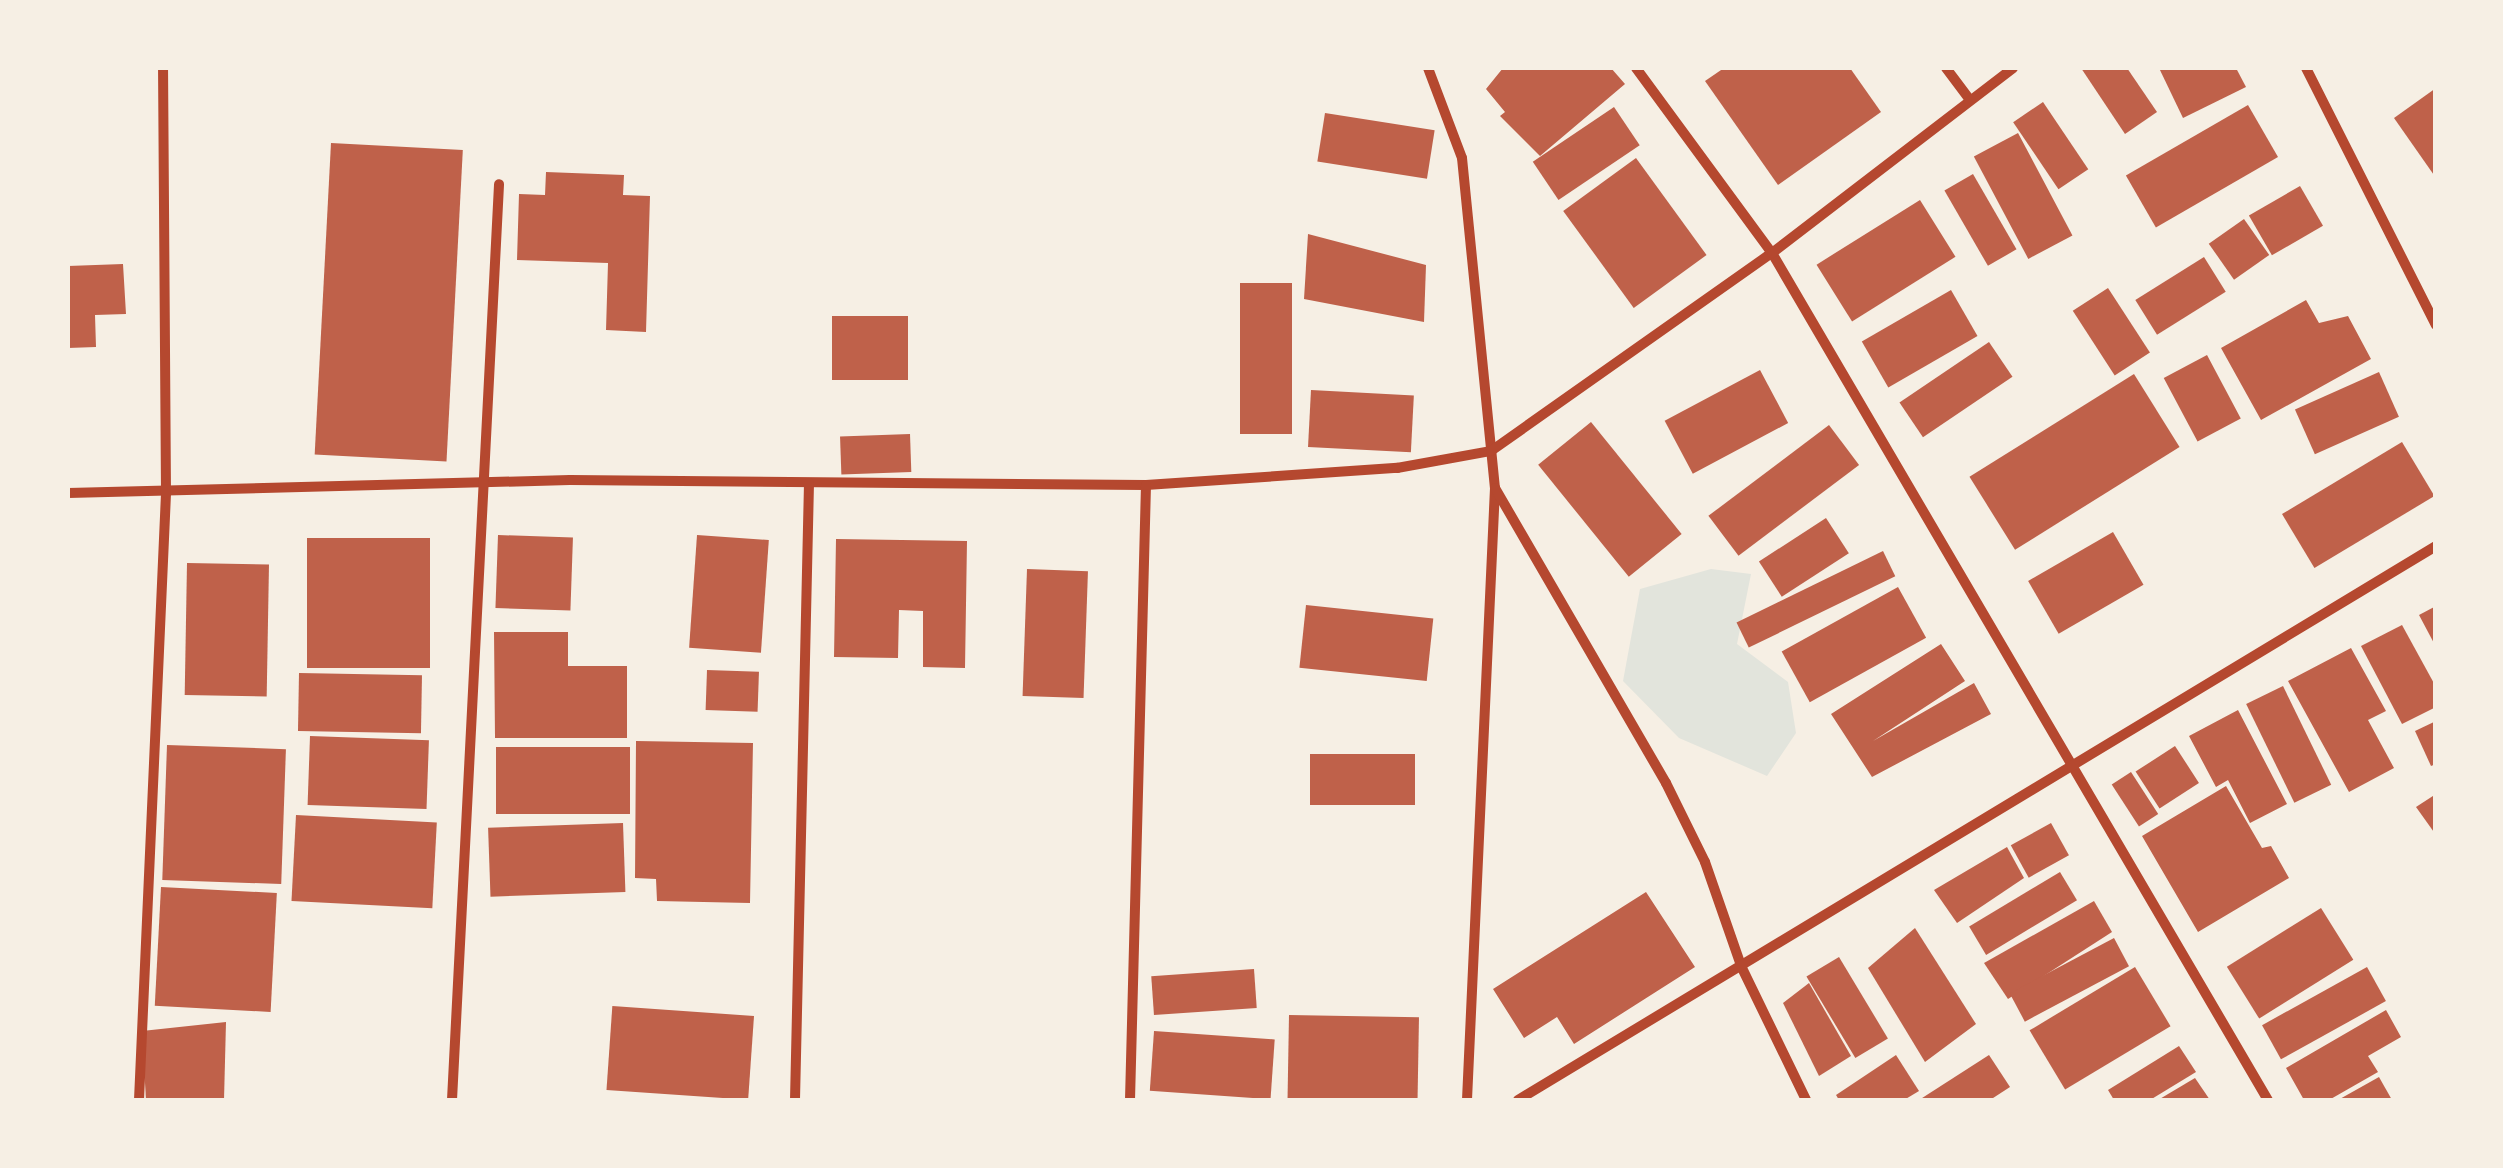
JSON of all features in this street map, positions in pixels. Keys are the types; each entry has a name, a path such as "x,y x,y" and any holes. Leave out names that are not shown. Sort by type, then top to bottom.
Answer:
{"street":[{"path":"140,1100 166,493 163,68"},
{"path":"1428,68 1462,158 1495,488 1467,1100"},
{"path":"1636,68 1772,253 2268,1100"},
{"path":"1946,68 1969,99"},
{"path":"68,494 484,483 1146,486 1325,475 1491,451 1772,253 2013,68"},
{"path":"2306,68 2436,325"},
{"path":"452,1100 499,184"},
{"path":"794,1100 809,482"},
{"path":"1130,1100 1146,486"},
{"path":"1495,488 1666,783 1705,862 1742,968 1806,1100"},
{"path":"1518,1100 1742,968 1985,815 2072,771 2436,546"}],"shaded area":[{"path":"1711,569 1751,574 1737,644 1788,682 1796,733 1767,776 1679,738 1623,681 1640,589"}],"building":[{"path":"1503,68 1611,68 1625,84 1540,156 1500,116 1505,112 1486,89"},
{"path":"1724,68 1850,68 1881,112 1778,185 1705,81"},
{"path":"2081,68 2127,68 2157,112 2125,134"},
{"path":"2159,68 2236,68 2246,87 2183,118"},
{"path":"2436,88 2436,178 2394,118"},
{"path":"2043,102 2088,169 2058,189 2013,122"},
{"path":"2248,105 2278,157 2156,227 2126,176"},
{"path":"1614,107 1640,145 1558,200 1533,162"},
{"path":"1325,113 1435,130 1427,179 1317,161"},
{"path":"2018,133 2072,235 2028,259 1974,156"},
{"path":"331,143 463,150 446,461 315,455"},
{"path":"1636,158 1707,255 1634,308 1563,211"},
{"path":"546,172 624,175 623,195 650,196 646,332 606,330 608,263 517,260 519,194 545,195"},
{"path":"1973,174 2016,249 1988,266 1944,190"},
{"path":"2300,186 2323,226 2272,255 2249,216"},
{"path":"1920,200 1956,257 1852,321 1817,265"},
{"path":"2244,219 2269,255 2234,280 2209,244"},
{"path":"1308,234 1426,265 1424,322 1304,299"},
{"path":"2204,257 2226,292 2157,335 2135,300"},
{"path":"123,264 126,314 95,315 96,347 68,348 68,266"},
{"path":"1240,283 1292,283 1292,434 1240,434"},
{"path":"2108,288 2150,353 2115,375 2073,311"},
{"path":"1951,290 1978,336 1888,387 1862,342"},
{"path":"2306,300 2319,323 2348,316 2371,359 2261,420 2221,348"},
{"path":"832,316 908,316 908,380 832,380"},
{"path":"1989,342 2012,377 1923,437 1899,402"},
{"path":"2207,355 2241,419 2198,442 2164,378"},
{"path":"1760,370 1788,423 1693,474 1665,421"},
{"path":"2379,372 2399,417 2315,454 2295,409"},
{"path":"2134,374 2180,447 2015,550 1969,477"},
{"path":"1311,390 1414,395 1411,452 1308,447"},
{"path":"1591,422 1682,534 1629,577 1538,465"},
{"path":"1829,425 1859,465 1738,556 1708,516"},
{"path":"910,434 911,472 841,474 840,436"},
{"path":"2402,442 2434,496 2314,568 2282,514"},
{"path":"1826,518 1849,553 1782,597 1759,562"},
{"path":"2113,532 2144,585 2059,634 2028,581"},
{"path":"498,535 573,538 570,611 495,608"},
{"path":"697,535 769,540 761,653 689,648"},
{"path":"307,538 430,538 430,668 307,668"},
{"path":"836,539 967,541 965,668 923,667 923,611 899,610 898,658 834,657"},
{"path":"1883,551 1895,576 1749,648 1736,622"},
{"path":"187,563 269,564 267,696 185,695"},
{"path":"1027,569 1088,571 1084,698 1023,696"},
{"path":"1898,587 1926,638 1810,702 1782,651"},
{"path":"1306,605 1433,618 1427,681 1299,668"},
{"path":"2436,606 2436,647 2419,615"},
{"path":"2402,625 2436,687 2436,707 2402,724 2361,646"},
{"path":"494,632 568,632 568,666 627,666 627,738 495,738"},
{"path":"1941,644 1965,681 1873,741 1974,683 1991,714 1872,777 1831,714"},
{"path":"2351,648 2386,711 2368,720 2394,768 2349,792 2288,681"},
{"path":"707,670 759,672 758,712 706,710"},
{"path":"299,673 422,675 421,733 298,731"},
{"path":"2283,686 2331,785 2294,803 2246,704"},
{"path":"2238,710 2287,804 2250,823 2228,780 2216,787 2189,736"},
{"path":"2436,721 2436,764 2431,766 2415,731"},
{"path":"310,736 429,740 427,809 308,805"},
{"path":"636,741 753,743 750,903 657,901 656,879 635,878"},
{"path":"167,745 286,749 281,884 162,880"},
{"path":"2175,746 2199,783 2160,808 2136,772"},
{"path":"496,747 630,747 630,814 496,814"},
{"path":"1310,754 1415,754 1415,805 1310,805"},
{"path":"2131,772 2158,814 2139,826 2112,785"},
{"path":"2226,786 2262,848 2271,846 2289,878 2198,932 2142,836"},
{"path":"2436,794 2436,835 2416,807"},
{"path":"296,815 437,822 432,908 291,901"},
{"path":"623,823 625,892 490,897 488,828"},
{"path":"2051,823 2069,855 2029,878 2011,845"},
{"path":"2007,847 2024,878 1957,923 1934,890"},
{"path":"2060,872 2077,900 1986,955 1969,927"},
{"path":"161,887 277,893 271,1012 155,1006"},
{"path":"1646,892 1695,967 1574,1044 1557,1017 1524,1038 1493,989"},
{"path":"2094,901 2112,932 2008,999 1984,963"},
{"path":"2321,908 2353,960 2259,1019 2227,967"},
{"path":"1915,928 1976,1024 1925,1062 1868,968"},
{"path":"2114,938 2129,966 2025,1022 2010,993"},
{"path":"1839,957 1888,1038 1855,1058 1806,977"},
{"path":"2135,967 2171,1026 2065,1089 2030,1030"},
{"path":"2367,967 2386,1001 2281,1059 2262,1025"},
{"path":"1254,969 1257,1008 1154,1015 1151,976"},
{"path":"1809,983 1851,1056 1819,1076 1783,1003"},
{"path":"612,1006 754,1016 748,1100 606,1090"},
{"path":"2386,1010 2401,1037 2368,1056 2378,1072 2329,1100 2304,1100 2286,1068"},
{"path":"1289,1015 1419,1017 1418,1100 1288,1100"},
{"path":"226,1022 224,1100 146,1100 142,1031"},
{"path":"1154,1031 1275,1039 1271,1099 1150,1091"},
{"path":"2179,1046 2196,1072 2150,1100 2114,1100 2108,1090"},
{"path":"1896,1055 1919,1091 1904,1100 1839,1100 1836,1095"},
{"path":"1989,1055 2010,1087 1990,1100 1919,1100"},
{"path":"2379,1077 2392,1100 2338,1100"},
{"path":"2195,1078 2210,1100 2158,1100"}]}
